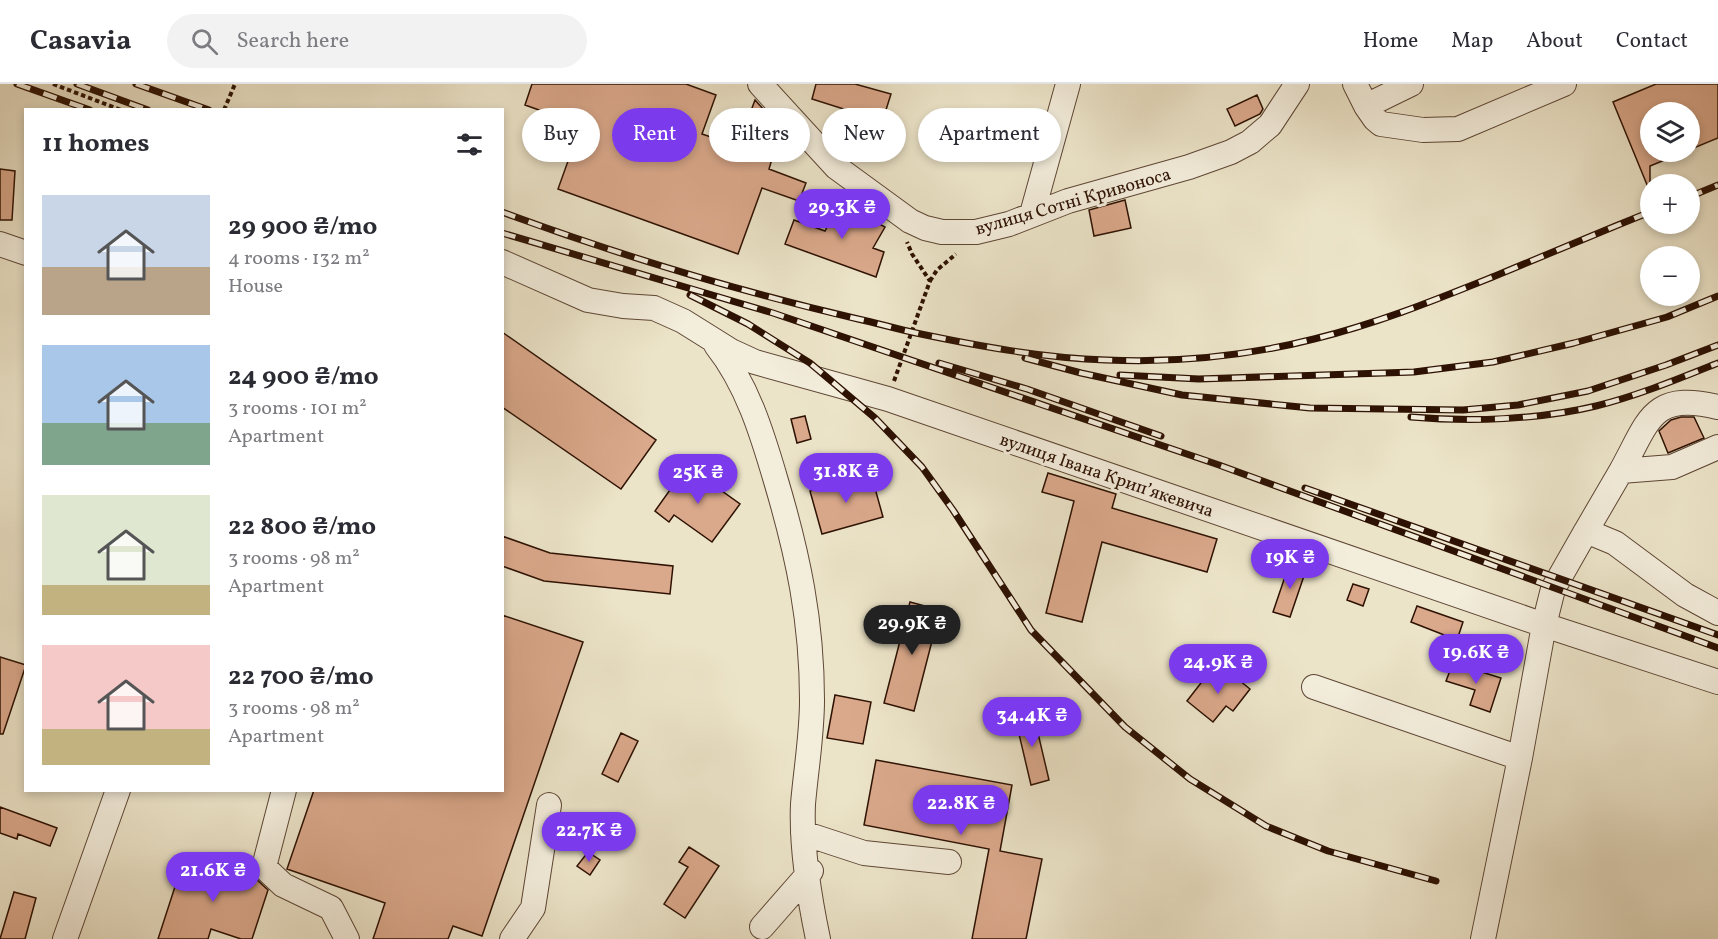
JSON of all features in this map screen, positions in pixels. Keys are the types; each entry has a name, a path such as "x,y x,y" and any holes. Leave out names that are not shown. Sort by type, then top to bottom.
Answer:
{"street":[{"name":"вулиця Сотні Кривоноса","path":"760,84 836,167 892,210 926,228 959,233 993,229 1068,201 1189,167 1231,152 1250,142 1270,125 1297,84"},
{"path":"1032,214 1068,84"},
{"path":"1355,84 1375,119 1381,124 1409,129 1458,129 1564,84"},
{"path":"1366,106 1411,84"},
{"path":"0,244 24,252"},
{"name":"вулиця Івана Крипʼякевича","path":"504,263 588,300 654,308 683,321 755,362 888,399 1544,625 1718,682"},
{"path":"710,338 729,361 752,405 772,466 801,574 808,621 812,699 811,737 803,804 803,833 818,939"},
{"path":"1483,939 1553,589 1656,411 1682,401 1718,407"},
{"path":"1621,471 1672,467 1718,447"},
{"path":"1586,531 1615,543 1685,595 1718,613"},
{"path":"1314,687 1520,758"},
{"path":"65,939 117,792"},
{"path":"283,792 264,867 283,885 331,908 347,939"},
{"path":"512,939 533,908 549,805"},
{"path":"803,833 864,854 949,862"},
{"path":"762,927 810,873"}],"path":[{"path":"52,84 116,108"},
{"path":"225,108 235,84"},
{"path":"888,399 930,281 912,254 892,210"}],"building":[{"path":"532,84 686,84 716,95 711,108 709,108 702,134 709,136 709,162 771,162 769,169 806,183 799,201 762,188 738,254 558,189 568,162 600,162 600,108 533,108 525,105"},
{"path":"816,84 855,84 891,94 887,108 840,108 812,99"},
{"path":"1656,84 1718,84 1718,138 1700,145 1700,102 1640,102 1640,162 1660,162 1650,166 1650,174 1643,174 1613,102"},
{"path":"1257,95 1263,109 1260,114 1235,126 1227,109"},
{"path":"755,100 762,108 752,108"},
{"path":"0,169 15,171 12,220 0,220"},
{"path":"1125,200 1131,228 1094,236 1089,210"},
{"path":"840,202 885,227 873,248 884,252 876,277 785,244 794,220 825,231"},
{"path":"504,333 656,440 621,489 504,408"},
{"path":"805,416 811,439 797,443 791,419"},
{"path":"1694,417 1704,438 1668,453 1659,431 1671,420"},
{"path":"687,466 740,504 712,542 674,515 669,522 655,511"},
{"path":"1048,473 1116,494 1112,508 1217,539 1207,572 1102,542 1082,622 1046,613 1074,501 1042,492"},
{"path":"871,474 883,517 822,534 810,491"},
{"path":"504,537 550,553 673,566 670,594 544,581 504,567"},
{"path":"1290,562 1307,567 1290,617 1273,612"},
{"path":"1353,584 1369,589 1363,606 1347,600"},
{"path":"910,602 940,610 914,711 884,703"},
{"path":"1417,606 1463,622 1457,640 1411,622"},
{"path":"504,616 583,642 482,936 453,926 448,939 373,939 385,903 287,869 313,792 504,792"},
{"path":"0,657 24,664 24,671 3,734 0,734"},
{"path":"1453,663 1501,678 1490,712 1470,705 1475,690 1446,681"},
{"path":"1211,670 1222,679 1228,671 1250,689 1233,711 1226,706 1213,722 1187,701"},
{"path":"835,695 871,702 863,744 827,738"},
{"path":"1033,712 1049,780 1031,785 1015,717"},
{"path":"621,733 638,741 618,782 602,774"},
{"path":"876,760 1012,785 1000,851 1042,859 1026,939 972,939 989,849 864,825"},
{"path":"0,807 57,828 50,846 18,834 17,839 0,833"},
{"path":"689,847 719,866 685,918 664,904 688,867 679,862"},
{"path":"588,852 600,860 590,875 577,866"},
{"path":"185,856 256,879 268,890 252,939 241,939 211,929 208,939 158,939"},
{"path":"14,892 36,898 25,939 0,939"}],"railway":[{"path":"17,84 84,108"},
{"path":"77,84 143,108"},
{"path":"136,84 203,108"},
{"path":"1700,192 1718,185"},
{"path":"504,213 678,271 768,297 909,331 1035,354 1132,361 1237,354 1289,345 1337,333 1428,303 1640,216"},
{"path":"504,234 773,313 1219,465 1718,648"},
{"path":"690,295 748,324 810,363 875,418 922,467 953,510 1031,630 1125,727 1190,779 1266,826 1328,851 1436,881"},
{"path":"1120,375 1199,379 1414,372 1493,362 1574,343 1667,317 1718,296"},
{"path":"1025,358 1182,395 1310,408 1463,410 1518,405 1588,391 1718,345"},
{"path":"939,363 1027,389 1161,436"},
{"path":"1411,417 1504,419 1574,411 1627,397 1718,363"},
{"path":"1305,488 1718,635"}]}
